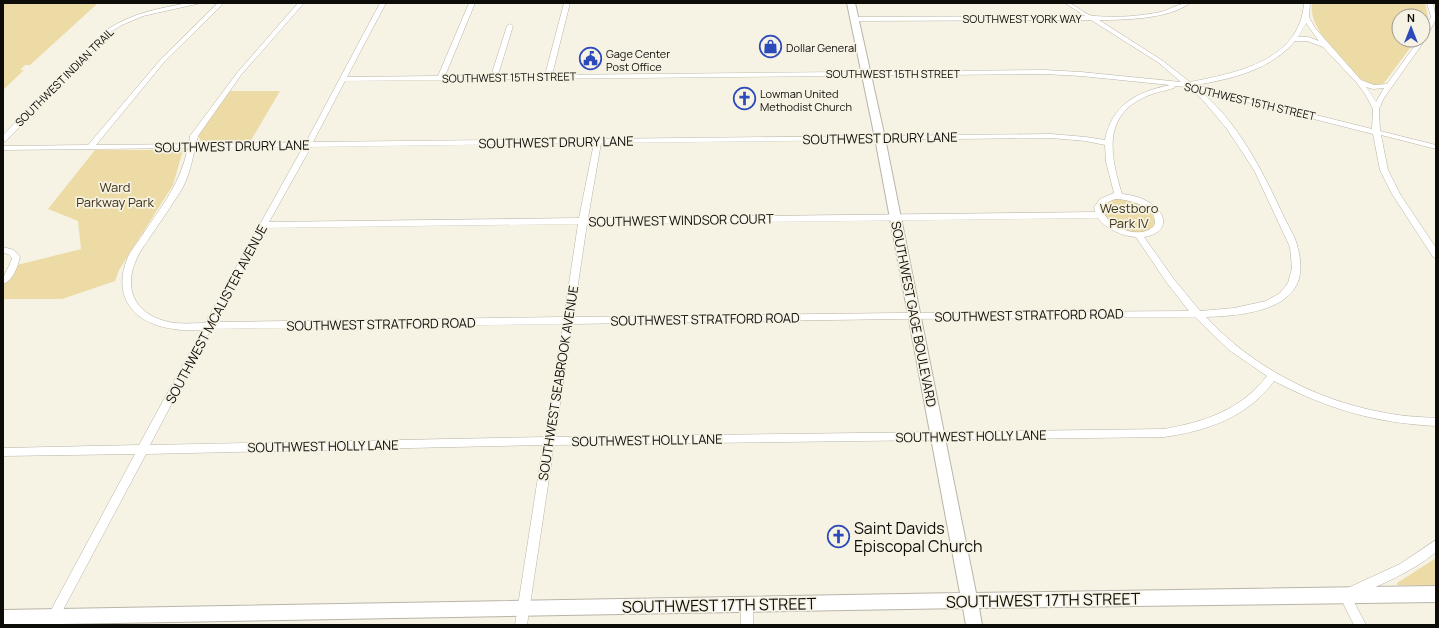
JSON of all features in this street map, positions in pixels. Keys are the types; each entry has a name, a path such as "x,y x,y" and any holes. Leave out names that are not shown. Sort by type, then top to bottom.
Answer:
{"main road":[{"name":"SOUTHWEST GAGE BOULEVARD","path":"851,3 880,138 974,625"},
{"name":"SOUTHWEST 17TH STREET","path":"3,618 51,621 524,608 1436,594"}],"street":[{"name":"SOUTHWEST INDIAN TRAIL","path":"3,139 113,27 130,18 145,13 198,3"},
{"path":"90,147 163,60 221,3"},
{"name":"SOUTHWEST STRATFORD ROAD","path":"301,3 239,74 194,136 188,165 179,187 134,256 126,274 125,284 130,301 137,309 157,322 176,326 208,326 915,316 1198,314 1235,313 1256,310 1288,292 1298,272 1298,260 1294,247 1270,192 1243,145 1207,102 1187,85 1180,76 1161,62 1068,3"},
{"name":"SOUTHWEST MCALISTER AVENUE","path":"51,621 208,326 308,145 383,3"},
{"path":"441,78 472,3"},
{"path":"548,77 567,3"},
{"name":"SOUTHWEST YORK WAY","path":"854,19 1125,18 1154,15 1175,9 1188,3"},
{"path":"1119,196 1111,168 1108,143 1112,123 1125,105 1136,98 1151,92 1235,74 1263,63 1284,50 1300,31 1306,17 1307,3"},
{"path":"1430,3 1435,17"},
{"path":"1306,17 1312,29 1368,94 1376,109 1376,131 1380,157 1390,184 1436,255"},
{"path":"494,78 510,26"},
{"path":"1294,39 1308,39 1326,46"},
{"path":"1376,109 1389,86 1416,48"},
{"name":"SOUTHWEST 15TH STREET","path":"342,79 1044,72 1111,76 1187,85 1436,147"},
{"path":"1359,82 1373,87 1389,86"},
{"name":"SOUTHWEST DRURY LANE","path":"3,148 1051,136 1086,139 1108,143"},
{"name":"SOUTHWEST SEABROOK AVENUE","path":"521,625 548,441 583,221 598,141"},
{"path":"1119,196 1140,200 1154,210 1158,215 1160,225 1157,230 1147,235 1139,236 1112,228 1105,223 1099,215 1099,204 1103,200 1119,196"},
{"name":"SOUTHWEST WINDSOR COURT","path":"264,225 1099,215"},
{"path":"1139,236 1168,278 1198,314 1232,347 1273,375 1296,388 1347,408 1397,419 1436,422"},
{"path":"3,250 14,254 16,262 3,281"},
{"name":"SOUTHWEST HOLLY LANE","path":"3,452 548,441 1146,433 1175,431 1217,420 1236,411 1267,385 1273,375"},
{"path":"1360,625 1345,595 1409,565 1436,546"},
{"path":"747,605 747,625"}],"green space":[{"path":"3,3 98,3 30,65 25,65 20,70 24,70 3,90"},
{"path":"1312,3 1425,3 1426,8 1391,8 1391,48 1410,48 1384,83 1379,85 1369,84 1353,72 1320,32 1314,21"},
{"path":"230,91 280,91 250,142 201,141 198,136 199,133"},
{"name":"Ward Parkway Park","path":"95,150 183,150 173,185 119,270 115,281 62,299 3,299 3,285 17,265 81,249 78,221 48,209"},
{"name":"Westboro Park IV","path":"1116,198 1135,201 1148,209 1154,219 1152,227 1138,232 1122,229 1114,225 1104,215 1103,209 1107,203"},
{"path":"1436,558 1436,586 1397,585 1397,583"}],"place":[{"name":"Dollar General","path":"770,47"},
{"name":"Gage Center Post Office","path":"591,59"},
{"name":"Lowman United Methodist Church","path":"745,99"},
{"name":"Saint Davids Episcopal Church","path":"839,537"}]}
